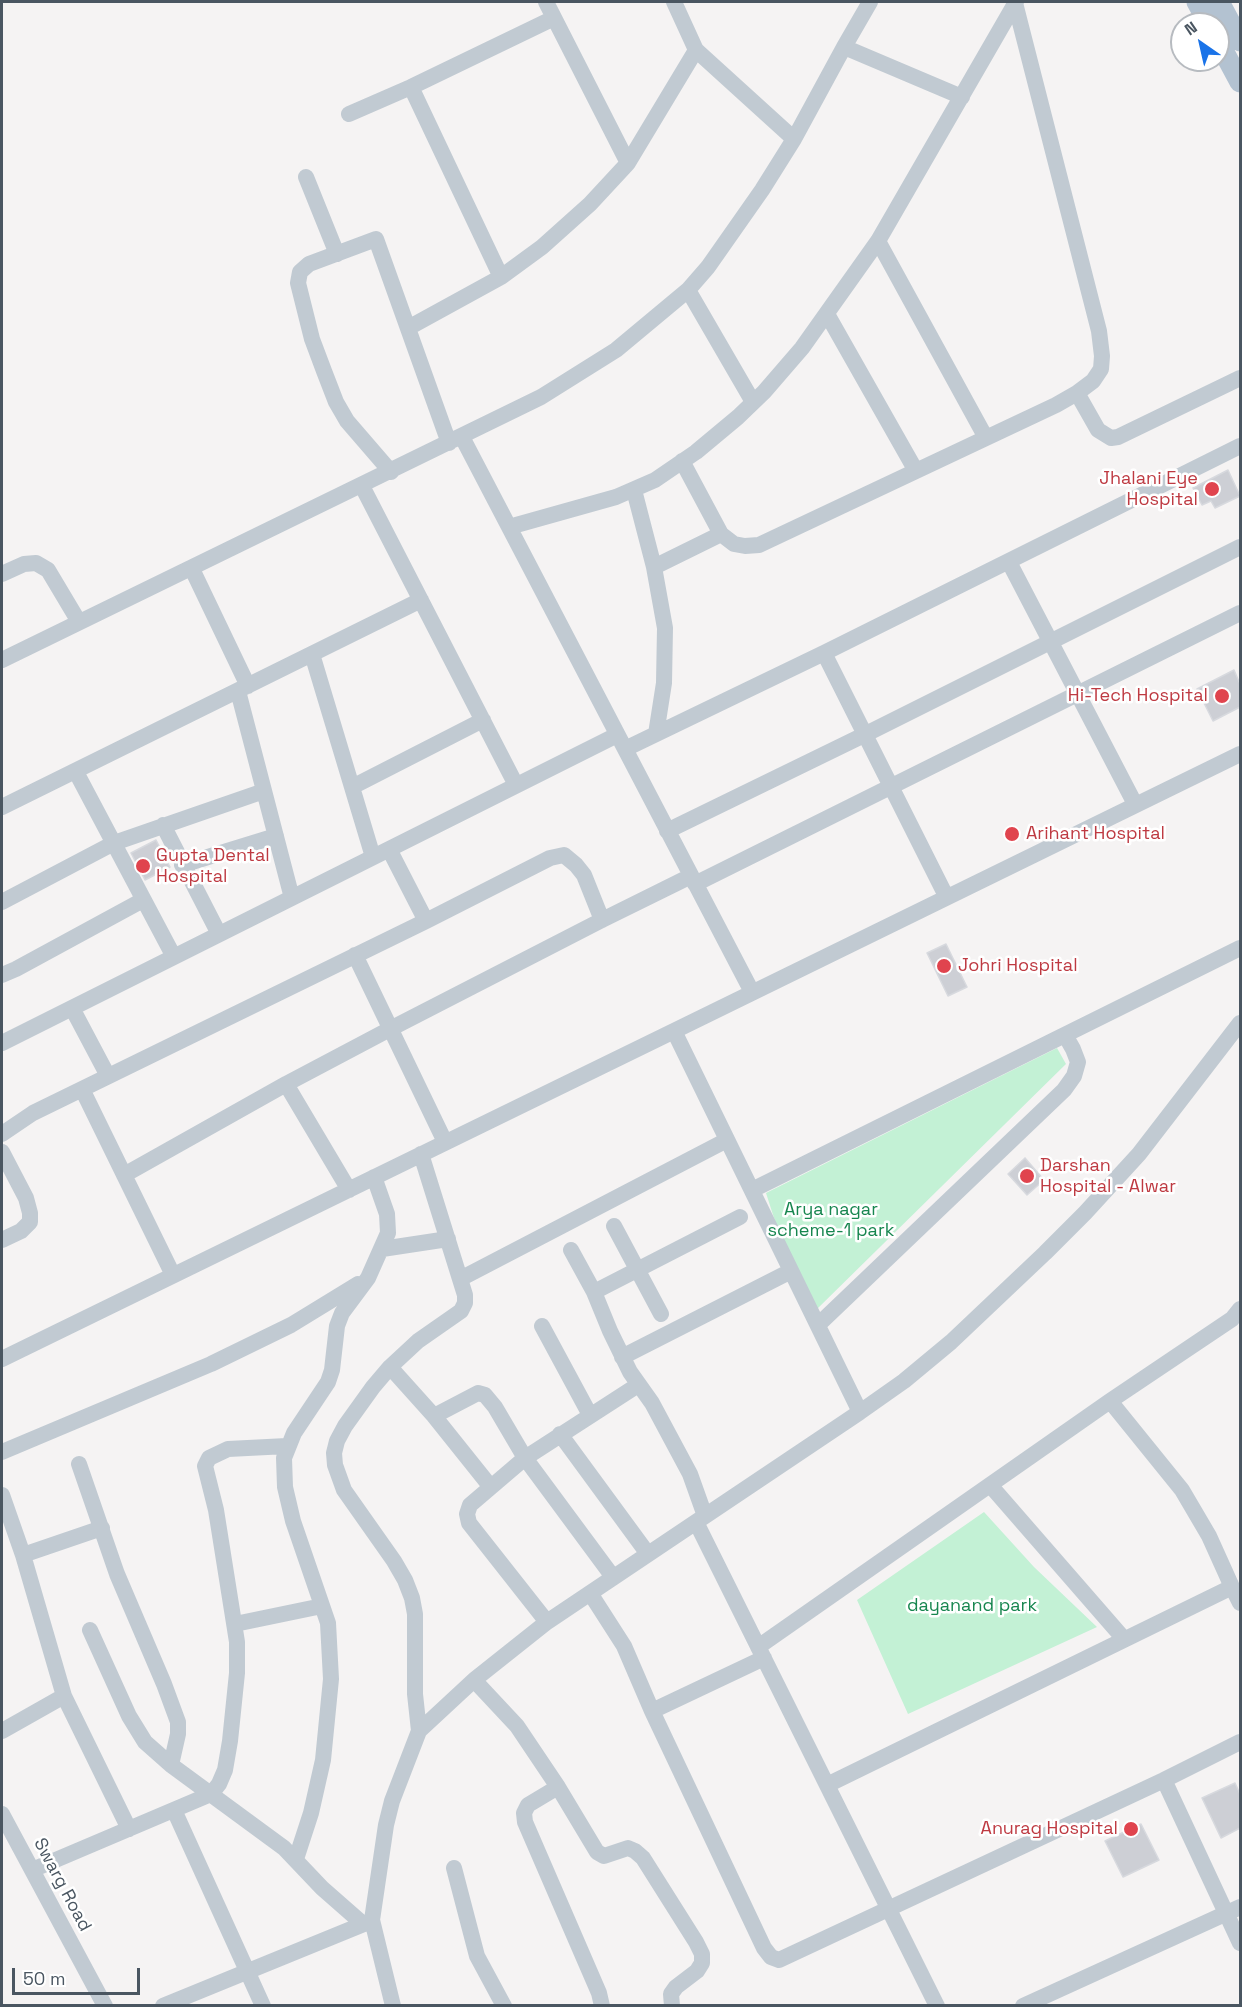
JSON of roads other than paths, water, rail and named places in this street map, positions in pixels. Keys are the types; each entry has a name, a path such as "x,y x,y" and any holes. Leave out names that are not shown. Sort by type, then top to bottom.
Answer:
{"main road":[{"path":"1219,2 1240,41"},
{"path":"1230,63 1240,82"}],"street":[{"path":"546,2 628,164"},
{"path":"674,2 696,50 794,139"},
{"path":"2,660 541,397 598,362 646,326 688,290 725,243 794,139 870,2"},
{"path":"509,527 634,490 655,480 710,440 786,369 878,241 1016,2"},
{"path":"682,460 721,534 734,544 759,545 986,438 1077,393 1093,381 1101,369 1099,331 1016,2"},
{"path":"349,114 411,87 554,18"},
{"path":"844,46 962,97"},
{"path":"408,328 501,277 542,247 582,212 628,164 696,50"},
{"path":"411,87 501,277"},
{"path":"306,177 337,254"},
{"path":"391,472 347,421 336,402 312,339 298,283 300,272 309,264 376,239 408,328 456,440 509,527 752,992"},
{"path":"878,241 986,438"},
{"path":"688,290 753,402"},
{"path":"827,314 916,471"},
{"path":"1077,393 1098,430 1111,438 1118,437 1240,378"},
{"path":"2,1043 516,785 621,742 656,734 1009,562 1240,446"},
{"path":"362,486 516,785"},
{"path":"634,490 654,567 665,628 664,683 656,734"},
{"path":"654,567 721,534"},
{"path":"667,831 1240,547"},
{"path":"1009,562 1135,804"},
{"path":"2,574 24,564 36,564 48,570 79,622"},
{"path":"192,569 243,689 264,791 292,898"},
{"path":"2,807 421,600"},
{"path":"124,1174 286,1084 602,920 892,787 1240,613"},
{"path":"824,653 946,896"},
{"path":"312,654 373,857"},
{"path":"352,786 483,720"},
{"path":"2,1359 1240,754"},
{"path":"76,772 174,957"},
{"path":"2,902 114,843 264,791"},
{"path":"163,825 219,934"},
{"path":"182,865 276,836"},
{"path":"389,849 426,921"},
{"path":"2,1134 33,1113 550,858 564,855 576,865 584,875 602,920"},
{"path":"2,975 142,900"},
{"path":"752,1190 1240,948"},
{"path":"355,955 445,1142"},
{"path":"72,1008 108,1076"},
{"path":"393,2006 368,1922 388,1817 395,1792 419,1731 474,1680 547,1622 860,1412 904,1381 951,1342 1085,1213 1139,1154 1240,1023"},
{"path":"674,1030 860,1412"},
{"path":"818,1325 1064,1090 1074,1076 1078,1062 1065,1035"},
{"path":"286,1084 349,1190"},
{"path":"82,1089 173,1275"},
{"path":"460,1279 727,1140"},
{"path":"2,1152 26,1198 30,1213 30,1222 21,1231 2,1240"},
{"path":"419,1731 415,1694 415,1614 412,1598 394,1561 344,1490 335,1465 337,1441 345,1426 390,1367 418,1341 461,1311 465,1303 465,1295 421,1154"},
{"path":"296,1859 307,1830 315,1797 328,1717 331,1679 328,1623 296,1531 283,1473 287,1446 328,1382 332,1370 337,1326 342,1313 368,1278 388,1233 384,1204 374,1177"},
{"path":"594,1292 740,1217"},
{"path":"614,1226 661,1314"},
{"path":"382,1249 422,1245 448,1239"},
{"path":"571,1251 594,1292 622,1357 638,1385 652,1403 690,1474 701,1519 761,1652 937,2006"},
{"path":"622,1357 791,1271"},
{"path":"2,1452 194,1371 280,1331 368,1278"},
{"path":"652,1712 761,1652 990,1485 1110,1401 1238,1319"},
{"path":"542,1326 590,1415"},
{"path":"390,1367 434,1416 490,1486"},
{"path":"547,1622 470,1522 467,1514 471,1505 490,1486 525,1458 638,1385"},
{"path":"434,1416 478,1393 485,1395 495,1407 525,1458 613,1577"},
{"path":"1110,1401 1182,1490 1209,1536 1240,1603"},
{"path":"560,1434 648,1554"},
{"path":"32,1870 211,1794 219,1784 228,1758 237,1672 235,1624 216,1510 205,1466 209,1458 228,1449 287,1446"},
{"path":"79,1464 117,1574 178,1722 178,1734 171,1765"},
{"path":"990,1485 1124,1640"},
{"path":"2,1495 23,1555 64,1696 129,1829"},
{"path":"23,1555 102,1527"},
{"path":"827,1785 1232,1587"},
{"path":"590,1593 624,1646 652,1712 764,1948 771,1957 779,1960 1164,1780 1240,1742"},
{"path":"235,1624 322,1606"},
{"path":"90,1630 136,1729 145,1742 171,1765 296,1859 322,1888 368,1922"},
{"path":"474,1680 517,1726 558,1787 597,1852 604,1856 628,1848 643,1858 696,1942 702,1954 702,1963 697,1971 676,1987 671,1995 672,2006"},
{"path":"2,1731 64,1696"},
{"path":"1164,1780 1234,1910 1240,1943"},
{"path":"558,1787 528,1805 524,1814 525,1822 599,1993 602,2006"},
{"path":"174,1810 263,2006"},
{"name":"Swarg Road","path":"2,1814 105,2006"},
{"path":"454,1868 477,1956 504,2006"},
{"path":"1023,2006 1234,1910"},
{"path":"164,2006 368,1922"}],"place":[{"name":"Jhalani Eye Hospital","path":"1212,489"},
{"name":"Hi-Tech Hospital","path":"1222,696"},
{"name":"Arihant Hospital","path":"1012,834"},
{"name":"Gupta Dental Hospital","path":"143,866"},
{"name":"Johri Hospital","path":"944,966"},
{"name":"Darshan Hospital - Alwar","path":"1027,1176"},
{"name":"Anurag Hospital","path":"1131,1829"}],"park label":[{"name":"Arya nagar scheme-1 park","path":"831,1220"},
{"name":"dayanand park","path":"972,1606"}]}
